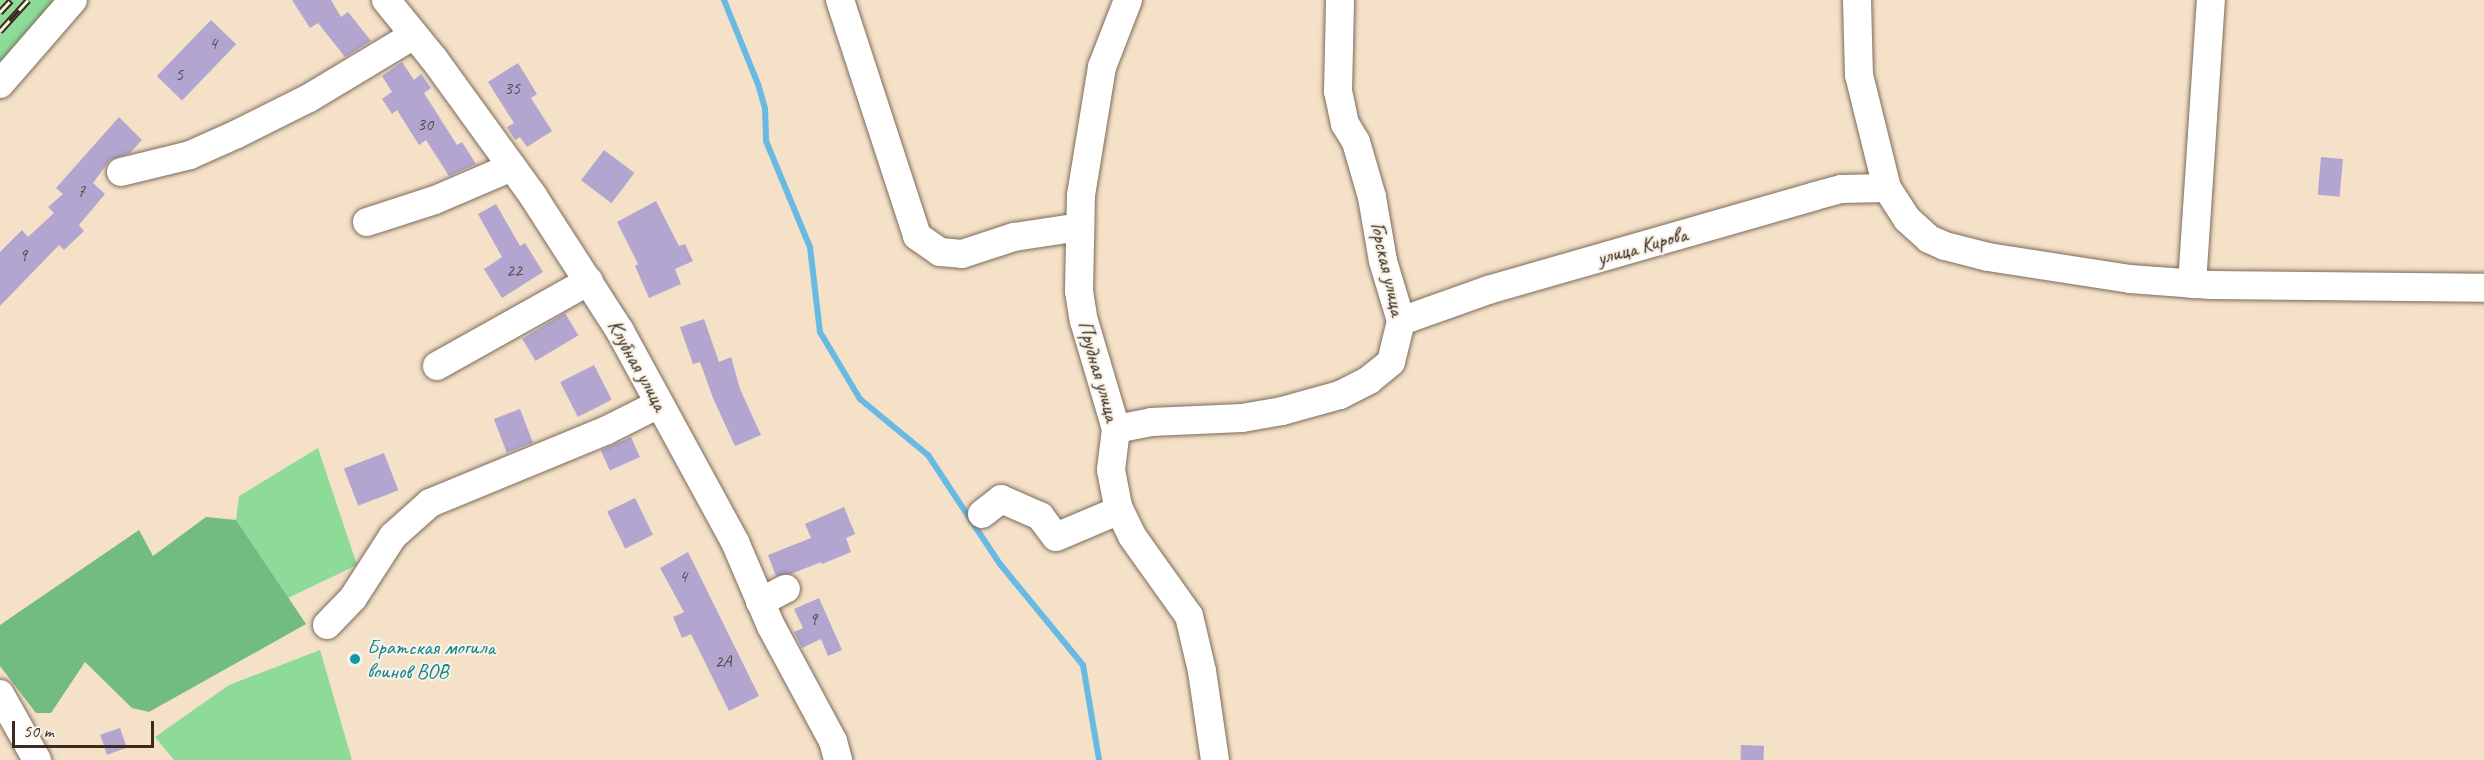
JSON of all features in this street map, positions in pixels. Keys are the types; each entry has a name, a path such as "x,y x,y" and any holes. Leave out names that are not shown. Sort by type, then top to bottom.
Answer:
{"street":[{"path":"0,84 73,0"},
{"name":"Клубная улица","path":"386,0 512,167 620,331 707,487 771,626 833,741 838,760"},
{"path":"840,0 917,236 940,252 962,254 1014,237 1080,227"},
{"name":"Прудная улица","path":"1128,0 1102,67 1080,195 1079,291 1084,321 1116,429 1111,470 1120,510 1146,558 1189,616 1202,671 1215,760"},
{"name":"Горская улица","path":"1116,429 1151,422 1242,418 1340,395 1369,380 1391,362 1401,321 1383,261 1372,197 1356,142 1345,124 1338,91 1341,0"},
{"path":"1857,0 1859,75 1887,188 1899,209 1915,229 1945,246 1988,257 2063,270 2192,284 2484,288"},
{"path":"2192,284 2211,0"},
{"path":"121,171 190,155 237,134 309,98 414,35"},
{"path":"367,222 435,200 512,167"},
{"name":"улица Кирова","path":"1401,321 1488,290 1815,196 1841,189 1887,188"},
{"path":"437,366 589,281"},
{"path":"327,625 353,598 393,536 430,503 607,430 659,404"},
{"path":"982,514 1001,499 1040,516 1056,537 1120,510"},
{"path":"760,602 786,589"},
{"path":"0,694 37,760"}],"green space":[{"path":"0,0 88,0 0,101"},
{"path":"318,448 357,565 288,598 236,520 239,496"},
{"path":"206,517 236,520 306,624 149,712 132,708 85,662 51,713 36,713 0,666 0,625 139,530 153,556"},
{"path":"320,650 352,760 174,760 155,737 229,685"}],"building":[{"path":"292,0 331,0 341,17 348,12 371,41 345,57 318,23 310,28"},
{"path":"211,20 236,44 182,100 157,76"},
{"path":"402,62 414,80 421,74 431,88 424,93 457,145 462,142 476,164 449,176 426,140 419,145 397,110 392,114 382,99 392,92 382,76"},
{"path":"518,63 537,94 531,98 552,131 527,147 520,137 515,140 507,127 514,123 488,82"},
{"path":"119,117 142,140 130,153 110,160 93,183 105,194 79,225 84,231 64,250 59,245 0,306 0,252 22,230 28,237 54,213 48,207 63,194 56,188"},
{"path":"604,150 634,173 611,203 581,180"},
{"path":"2321,157 2343,159 2340,197 2318,195"},
{"path":"656,201 679,246 685,244 693,261 675,269 681,284 649,298 635,266 638,264 617,222"},
{"path":"496,204 520,246 525,243 543,272 502,298 484,269 502,257 478,214"},
{"path":"565,313 578,335 536,361 522,339"},
{"path":"704,319 719,362 731,357 740,389 761,435 735,446 713,398 700,362 693,364 680,327"},
{"path":"594,365 612,400 578,417 560,382"},
{"path":"520,409 533,443 507,453 494,419"},
{"path":"631,437 640,457 610,471 601,450"},
{"path":"384,453 398,490 358,506 344,468"},
{"path":"635,498 653,535 625,548 607,512"},
{"path":"844,507 855,534 846,538 851,552 791,574 776,576 768,555 811,538 805,524"},
{"path":"688,552 759,696 729,711 691,634 682,638 673,617 684,612 660,568"},
{"path":"819,598 842,650 828,656 821,639 802,648 794,632 803,628 794,609"},
{"path":"120,728 127,748 107,755 100,735"},
{"path":"1741,745 1764,746 1763,760 1740,760"}],"waterway":[{"path":"724,0 758,84 765,108 766,141 810,247 820,332 860,399 928,455 1000,564 1083,665 1099,760"}],"railway":[{"path":"0,12 11,0"},
{"path":"0,31 28,0"}],"place":[{"name":"Братская могила воинов ВОВ","path":"355,659"}]}
